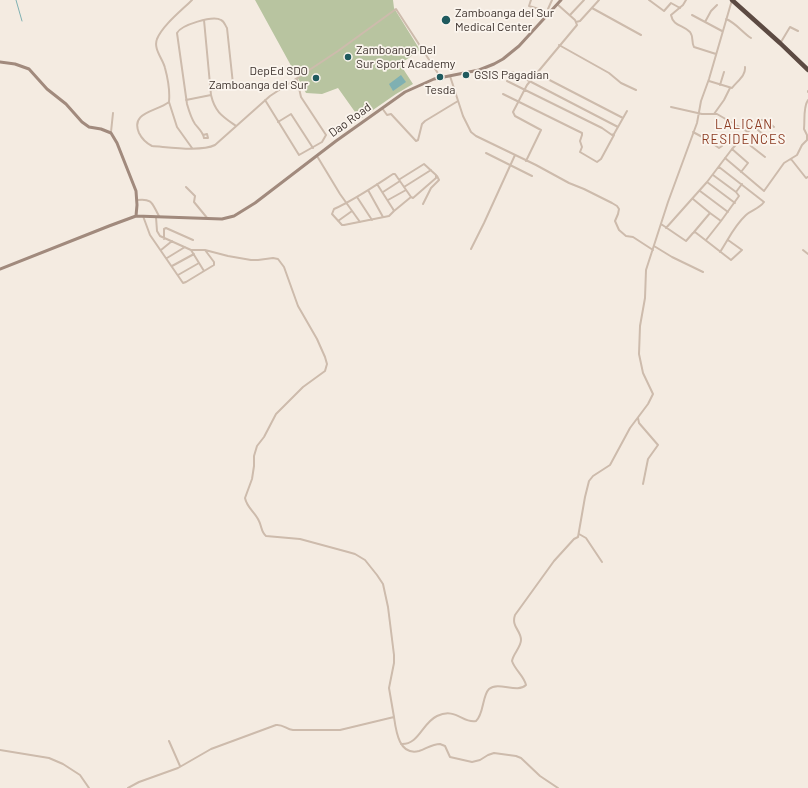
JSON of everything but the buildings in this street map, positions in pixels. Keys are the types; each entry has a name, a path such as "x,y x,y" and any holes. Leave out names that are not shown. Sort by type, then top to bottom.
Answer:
{"highway":[{"path":"732,0 808,70"}],"street":[{"path":"192,0 163,31 156,42 165,67 169,102 177,127 192,148"},
{"path":"531,0 529,6 539,9"},
{"path":"549,14 548,9 552,0"},
{"name":"Dao Road","path":"136,216 229,218 240,213 316,156 413,87 441,78 484,68 503,59 516,48 561,0"},
{"path":"570,15 584,0"},
{"path":"576,22 580,21 600,0"},
{"path":"649,0 664,11 671,3 680,8"},
{"path":"686,0 680,8 671,15 673,21 691,33 693,38 692,44 694,47 716,54"},
{"path":"401,744 412,742 429,722 444,714 453,713 469,720 476,721 479,717 487,692 492,688 519,688 525,686 525,680 512,661 521,639 514,624 514,618 554,561 574,539 578,537 589,481 593,476 610,465 630,428 653,394 643,373 640,362 639,347 646,275 661,224 693,132 732,0"},
{"path":"557,4 576,22"},
{"path":"705,22 711,11 718,5"},
{"path":"592,8 641,36"},
{"path":"169,102 138,118 137,126 140,135 146,142 152,146 192,148 205,148 215,145 265,100 396,9 441,78"},
{"path":"692,15 722,31"},
{"path":"203,135 190,116 186,100 177,34 182,28 204,20 220,19 224,22 227,28 234,82 232,86 211,90"},
{"path":"726,19 736,24 742,32 751,38"},
{"path":"204,20 213,104 217,110 236,126"},
{"path":"526,161 541,131 513,114 524,89 576,26 576,22"},
{"path":"780,43 789,27 791,26 798,30"},
{"path":"559,45 610,73 621,83 636,90"},
{"path":"0,62 15,64 29,69 47,89 66,104 82,122 89,127 101,129 111,134 116,142 135,189 137,200 136,216 0,269"},
{"path":"714,115 730,88 733,87 743,76 745,67"},
{"path":"512,72 618,127"},
{"path":"720,85 724,72"},
{"path":"536,73 622,118"},
{"path":"450,76 458,101 473,134 616,205 619,211 615,221 619,230 653,250"},
{"path":"265,100 299,156 313,148 324,140 326,135 301,97 297,79"},
{"path":"709,80 730,88"},
{"path":"507,81 614,135"},
{"path":"504,94 582,133 580,141 582,147 580,152 595,161 598,161 601,158 627,111"},
{"path":"186,100 211,95"},
{"path":"725,158 764,191 784,162 797,155 807,140 807,135 804,129 804,107 808,100"},
{"path":"382,108 386,114 391,114 416,141 418,140 422,124 425,121 458,101"},
{"path":"671,106 698,113 717,114 748,132"},
{"path":"111,134 113,113"},
{"path":"278,122 291,114 313,148"},
{"path":"666,228 713,175 732,149 753,126 761,119 774,127"},
{"path":"753,126 775,144"},
{"path":"693,132 719,148 722,146 725,138 735,146"},
{"path":"742,139 765,157"},
{"path":"732,149 748,163 741,172"},
{"path":"486,153 532,176"},
{"path":"471,249 515,155"},
{"path":"316,156 360,222"},
{"path":"791,159 806,178 808,177"},
{"path":"383,192 424,164 437,176 439,180 431,188 423,204"},
{"path":"719,167 764,202 745,216 731,234 720,252"},
{"path":"388,200 431,170"},
{"path":"411,197 397,175 394,174 334,210 332,214 342,225 389,216 411,197 414,198 437,176"},
{"path":"706,240 739,196 736,192 713,175"},
{"path":"707,182 735,203"},
{"path":"377,184 394,211"},
{"path":"736,192 742,184"},
{"path":"186,187 194,196 194,202 208,218"},
{"path":"368,190 384,217"},
{"path":"700,190 728,212"},
{"path":"357,197 372,220"},
{"path":"692,198 721,221"},
{"path":"137,200 150,200 158,217 158,234 164,239 191,250 204,271"},
{"path":"338,221 352,211"},
{"path":"661,224 686,241 710,212"},
{"path":"143,216 147,231 167,258 182,282 184,283 215,264 205,250"},
{"path":"164,239 164,229 166,228 193,240"},
{"path":"694,232 731,260 742,251 728,240"},
{"path":"161,250 172,242"},
{"path":"654,246 672,257 703,272"},
{"path":"167,258 185,247"},
{"path":"191,250 205,250 251,260 278,259 284,267 298,306 322,349 327,364 325,371 303,387 276,414 264,437 257,446 254,456 252,479 245,498 248,507 259,520 262,531 266,536 295,538 355,554 365,560 378,575 384,589 392,632 394,663 389,688 397,735 401,744 410,752 419,751 440,744 445,746 450,757 472,762 494,753 516,756 521,758 540,776 558,788"},
{"path":"803,250 808,254"},
{"path":"172,266 194,254"},
{"path":"178,275 199,263"},
{"path":"638,418 639,423 658,445 648,459 643,484"},
{"path":"579,534 586,538 602,562"},
{"path":"128,788 139,782 180,766 212,749 276,725 281,725 287,729 293,730 333,730 346,729 394,717"},
{"path":"169,741 180,766"},
{"path":"0,750 49,758 80,775 89,788"}],"green space":[{"name":"Zamboanga Del Sur Sport Academy","path":"255,0 393,0 394,8 420,50 400,64 413,84 360,119 338,88 322,94 306,93"}],"water":[{"path":"401,75 406,82 393,91 389,84"}],"waterway":[{"path":"16,0 22,21"}],"place":[{"name":"Zamboanga del Sur Medical Center","path":"446,20"},
{"name":"Zamboanga Del Sur Sport Academy","path":"348,57"},
{"name":"GSIS Pagadian","path":"466,75"},
{"name":"Tesda","path":"440,77"},
{"name":"DepEd SDO Zamboanga del Sur","path":"316,78"}],"district":[{"name":"LALICAN RESIDENCES","path":"744,132"}]}
